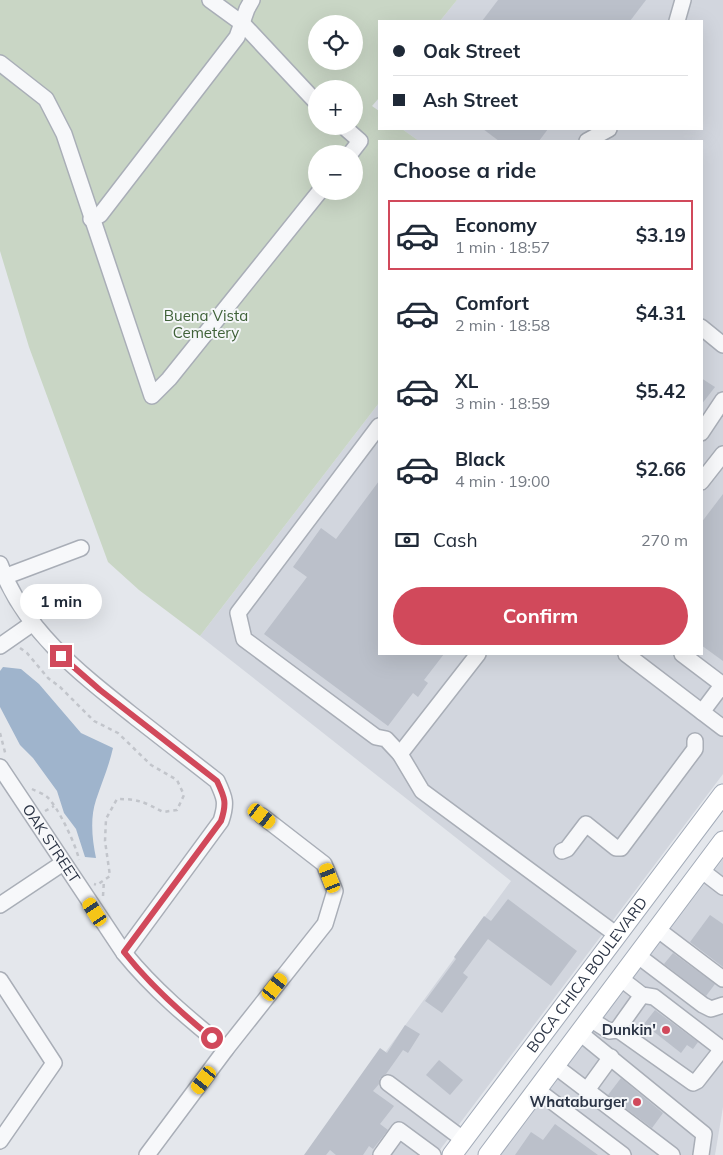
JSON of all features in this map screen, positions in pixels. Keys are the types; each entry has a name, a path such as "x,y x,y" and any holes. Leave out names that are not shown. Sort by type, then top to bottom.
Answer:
{"main road":[{"name":"BOCA CHICA BOULEVARD","path":"452,1155 723,794"},
{"path":"701,870 696,864 701,844 723,816"},
{"name":"BOCA CHICA BOULEVARD","path":"488,1155 723,842"},
{"path":"560,1059 564,1034 675,885 678,878 676,871 670,866"}],"street":[{"path":"210,0 242,24 308,94"},
{"path":"91,219 100,215 237,37 252,0"},
{"path":"677,20 683,0"},
{"path":"0,63 46,99 64,134 152,396 169,379 313,200"},
{"path":"589,140 607,130"},
{"path":"353,135 360,141 357,145"},
{"path":"703,329 723,345"},
{"path":"703,430 723,400"},
{"path":"378,427 238,613 244,639 376,737 386,739 400,754 422,791 617,935"},
{"path":"704,473 723,454"},
{"path":"81,548 2,570 7,585 33,623 61,656 100,690 217,781 224,797 225,809 221,821 124,952"},
{"path":"7,648 33,623"},
{"path":"400,754 477,655"},
{"path":"627,655 723,728"},
{"path":"683,655 723,684 702,712"},
{"path":"562,851 567,849 586,824 616,848 621,848 695,749 695,741"},
{"name":"OAK STREET","path":"3,762 63,864 124,952 143,976 172,1005 226,1049"},
{"path":"148,1155 226,1049 325,924 335,891 324,864 262,816"},
{"path":"0,905 63,864"},
{"path":"701,870 723,887"},
{"path":"657,929 723,978"},
{"path":"637,955 703,1005 711,1009 723,1005"},
{"path":"585,1026 609,1031 617,1030 694,1083 719,1053 718,1046 654,997 642,995 620,978"},
{"path":"0,980 54,1063 0,1141"},
{"path":"617,1030 642,995"},
{"path":"585,1026 611,1057 704,1134 701,1155"},
{"path":"587,1090 611,1057"},
{"path":"560,1059 587,1090 672,1155"},
{"path":"388,1083 464,1140"},
{"path":"537,1090 623,1155"},
{"path":"381,1155 399,1130 433,1155"}],"path":[{"path":"7,648 20,647 48,678 60,687 94,721 118,733 150,765 177,780 184,795 177,810 163,812 135,799 117,799 106,819 105,841 110,876 97,885 89,883"},
{"path":"0,733 3,762"},
{"path":"25,786 47,796 59,811 78,851 80,866"}],"shaded area":[{"path":"457,0 723,0 723,774 436,1155 310,1155 511,881 200,636 378,404 378,655 703,655 703,140 418,140 403,130 703,130 703,20 441,20"},
{"path":"723,859 723,1107 715,1155 500,1155"}],"green space":[{"name":"Buena Vista Cemetery","path":"0,0 457,0 441,20 378,20 378,99 372,106 378,110 378,130 403,130 418,140 378,140 378,404 200,636 139,590 108,562 29,347 0,251"}],"water":[{"path":"3,667 21,669 39,684 81,733 113,748 93,814 96,858 85,857 76,829 64,813 57,791 33,758 20,745 0,707 0,671"}],"building":[{"path":"498,0 646,0 631,20 483,20"},
{"path":"484,130 547,130 540,140 498,140"},
{"path":"703,379 715,387 703,402"},
{"path":"378,482 378,655 443,655 424,680 428,683 418,697 413,693 388,726 264,634 307,577 293,567 321,528 336,539"},
{"path":"723,494 723,661 703,646 703,520"},
{"path":"508,899 577,951 551,986 488,939 463,973 468,977 442,1013 425,1001 456,959 454,957 484,916 491,921"},
{"path":"710,915 723,924 723,967 690,942"},
{"path":"673,953 715,984 706,996 664,964"},
{"path":"655,1010 698,1042 693,1049 687,1045 681,1053 644,1024"},
{"path":"405,1025 420,1034 408,1053 403,1050 386,1074 380,1078 379,1084 373,1091 394,1106 380,1124 388,1130 373,1149 369,1146 363,1155 336,1155 330,1150 326,1155 304,1155 380,1048 387,1053"},
{"path":"439,1060 463,1080 450,1095 426,1075"},
{"name":"Whataburger","path":"621,1078 663,1113 652,1128 608,1095"},
{"path":"555,1124 598,1155 515,1155 531,1132 543,1140"}],"place":[{"name":"Dunkin'","path":"666,1030"},
{"name":"Whataburger","path":"637,1102"}],"route":[{"path":"61,656 100,690 217,781 224,797 225,809 221,821 124,952 143,976 172,1005 212,1038"}]}
